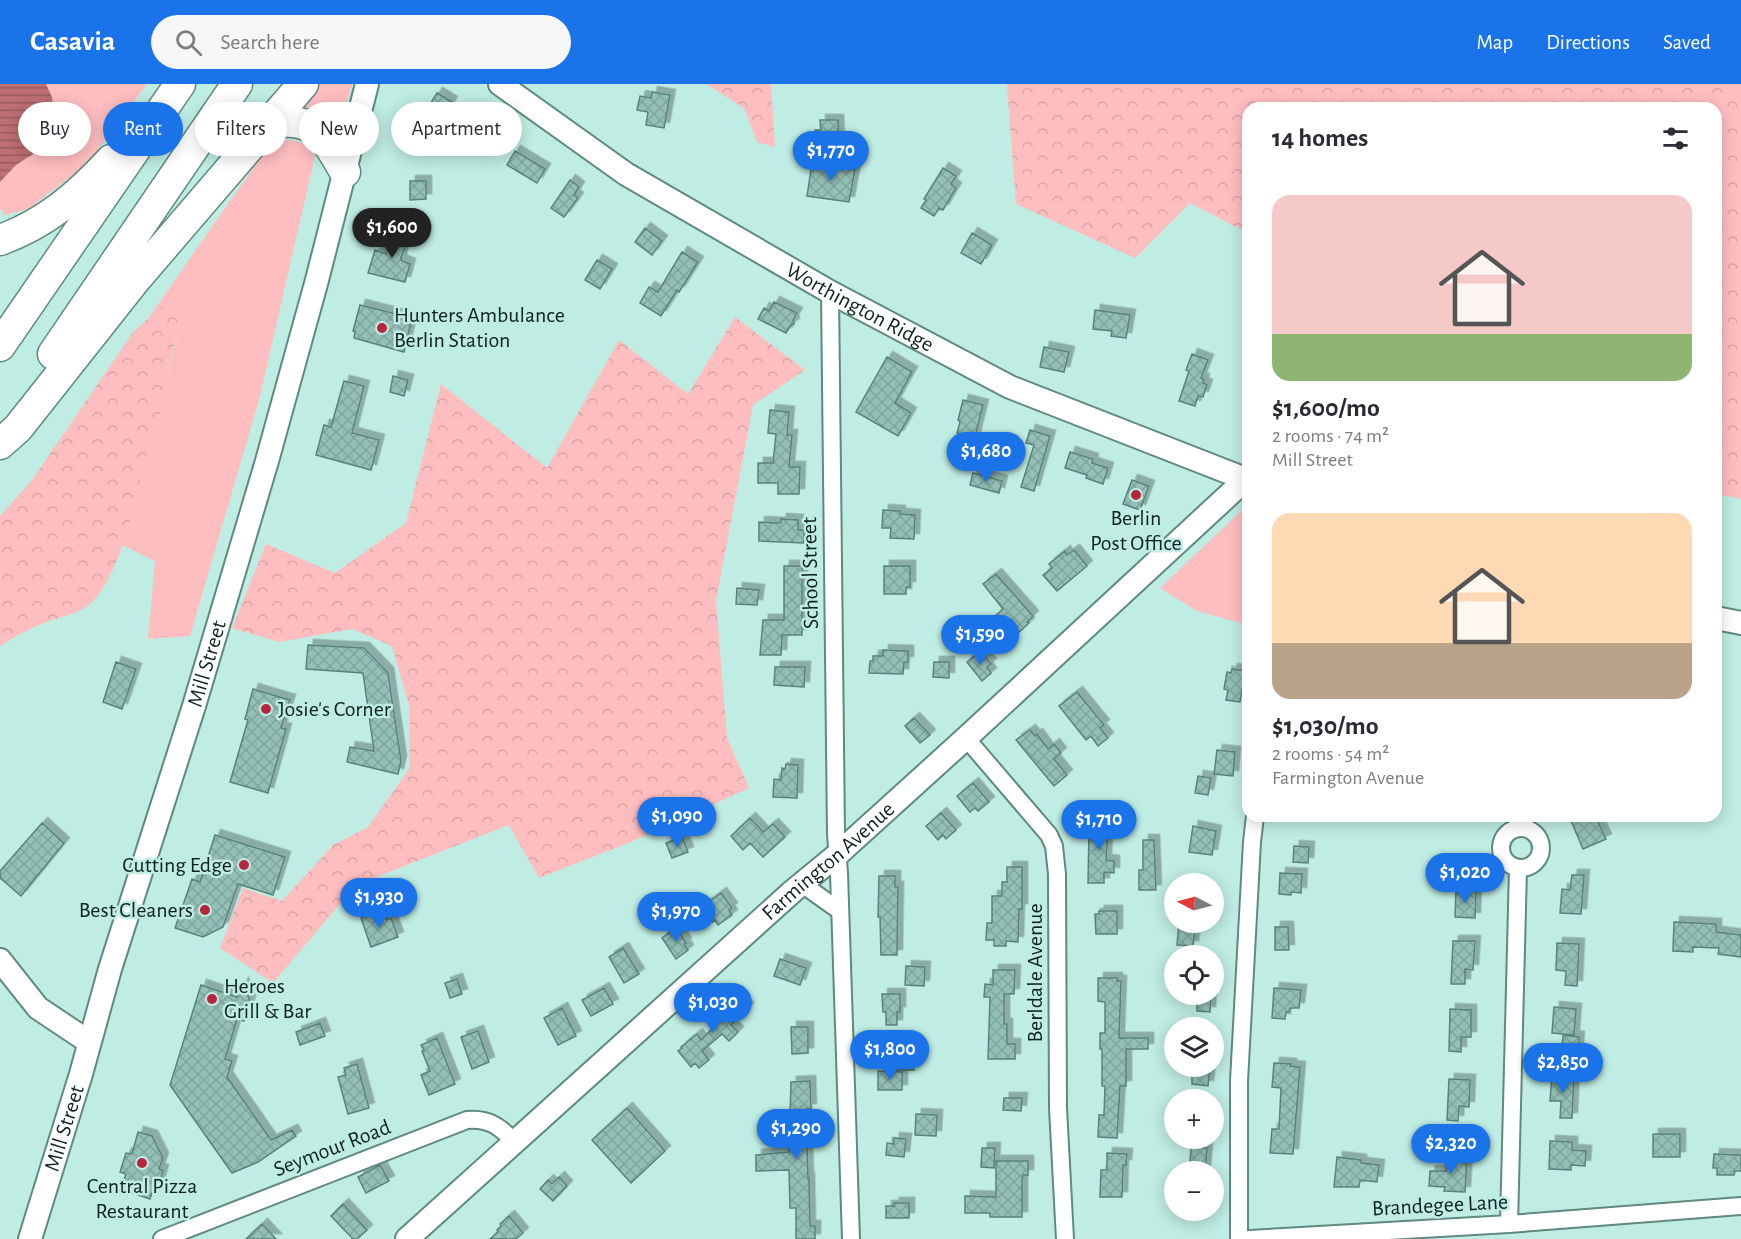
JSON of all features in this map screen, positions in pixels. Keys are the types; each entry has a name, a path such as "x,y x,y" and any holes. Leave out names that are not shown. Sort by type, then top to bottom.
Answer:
{"highway":[{"path":"167,102 180,84"},
{"path":"0,430 237,84"},
{"path":"287,103 303,84"},
{"path":"287,121 309,125 326,141 345,172"},
{"path":"0,240 35,225 57,211 94,178 114,156"},
{"path":"0,346 130,156"},
{"path":"0,444 18,428 135,280 242,156"}],"street":[{"name":"Mill Street","path":"30,1239 112,960 247,532 285,401 367,84"},
{"name":"Worthington Ridge","path":"500,84 626,174 830,292 1010,387 1242,478"},
{"name":"School Street","path":"830,292 835,790 851,1239"},
{"name":"Farmington Avenue","path":"408,1239 838,854 1242,485"},
{"path":"1722,619 1741,623"},
{"name":"Berldale Avenue","path":"966,738 1041,824 1054,846 1058,874 1058,1108 1065,1239"},
{"path":"1239,1239 1239,1081 1254,822"},
{"path":"1509,1224 1518,868"},
{"path":"802,884 840,911"},
{"path":"0,960 38,1008 89,1042"},
{"name":"Seymour Road","path":"162,1239 467,1120 479,1119 493,1122 515,1143"},
{"name":"Brandegee Lane","path":"1249,1239 1509,1224 1741,1206"}],"green space":[{"path":"46,84 147,84 133,102 103,102 103,142 86,165 28,209 5,215 0,209 0,182 16,165 30,156 91,156 91,102 53,102"},
{"path":"316,84 352,84 347,102 301,102"},
{"path":"706,84 771,84 775,147 757,142 744,108"},
{"path":"1007,84 1741,84 1741,499 1722,495 1722,102 1242,102 1242,230 1190,203 1135,258 1016,204"},
{"path":"299,105 299,119 291,115"},
{"path":"287,140 292,140 299,142 299,156 315,156 260,396 190,636 148,639 155,561 122,545 183,311 169,305 149,317 261,156 287,156"},
{"path":"175,304 183,311 162,406 124,540 111,574 88,606 70,615 38,625 0,646 0,516 32,480 134,331 160,308"},
{"path":"735,317 805,370 753,405 716,600 727,738 749,788 631,842 539,878 509,825 356,885 273,983 220,948 243,888 282,901 333,845 368,827 409,769 410,709 392,646 352,629 279,642 232,628 266,544 335,573 406,523 441,384 547,468 619,340 688,394"},
{"path":"1242,510 1242,623 1197,611 1160,588"}],"shaded area":[{"path":"0,84 46,84 53,102 18,102 18,156 30,156 16,165 0,182"}],"building":[{"path":"652,92 670,95 664,128 646,125 648,112 637,110 640,96 651,98"},
{"path":"437,93 452,102 431,102"},
{"path":"820,120 838,120 839,141 816,141 815,130 821,130"},
{"path":"522,155 545,169 537,183 507,165 512,156"},
{"path":"812,163 855,169 849,202 807,196"},
{"path":"943,168 956,176 951,184 956,188 943,210 939,208 934,216 921,208"},
{"path":"570,180 579,187 574,195 578,198 564,217 551,208"},
{"path":"410,181 426,181 426,199 410,200"},
{"path":"645,228 662,241 652,255 635,242"},
{"path":"393,229 409,234 401,258 402,261 410,264 405,282 368,273 375,250 386,254"},
{"path":"972,233 992,245 981,264 961,253"},
{"path":"682,252 698,262 661,316 640,303 649,287 658,292"},
{"path":"597,260 612,269 600,289 585,280"},
{"path":"774,302 797,313 793,320 794,324 786,333 758,319 764,308 769,311"},
{"name":"Hunters Ambulance Berlin Station","path":"360,305 412,318 404,352 354,338 355,331 353,331"},
{"path":"1095,310 1130,315 1126,338 1111,336 1112,331 1093,329"},
{"path":"1044,347 1069,352 1064,372 1040,367"},
{"path":"1192,354 1208,360 1201,378 1207,385 1203,397 1198,396 1195,406 1179,401"},
{"path":"887,357 912,372 895,403 911,413 898,436 856,412"},
{"path":"393,376 408,380 404,396 390,392"},
{"path":"344,381 364,386 352,433 379,440 371,470 316,455 324,425 331,427"},
{"path":"963,400 983,405 975,437 957,433"},
{"path":"770,410 789,412 787,435 792,435 789,467 800,467 799,494 778,494 778,483 758,483 758,463 773,463 776,434 768,433"},
{"path":"1030,430 1050,436 1034,491 1021,487 1034,445 1026,443"},
{"path":"1070,452 1093,459 1092,463 1108,468 1103,484 1086,478 1087,475 1065,468"},
{"path":"973,473 1002,481 999,493 970,485"},
{"name":"Berlin Post Office","path":"1132,480 1149,486 1140,510 1123,504"},
{"path":"883,510 915,515 914,539 890,538 891,528 882,528"},
{"path":"781,519 798,520 798,530 804,530 804,543 759,541 759,522 781,523"},
{"path":"1074,550 1087,566 1057,591 1043,575 1052,568 1049,564 1065,551 1067,555"},
{"path":"784,566 802,566 802,635 782,635 781,655 760,655 763,620 784,620"},
{"path":"884,566 910,566 910,587 906,587 906,594 884,594"},
{"path":"996,574 1033,616 1014,637 1011,636 1004,642 991,627 998,620 995,616 1003,609 983,584"},
{"path":"737,588 759,590 757,605 736,604"},
{"path":"308,645 364,648 388,673 401,761 398,774 347,762 350,747 374,751 363,673 306,669"},
{"path":"883,650 908,651 908,662 904,662 903,674 869,673 873,656 883,656"},
{"path":"980,651 991,664 987,667 991,673 982,681 967,662"},
{"path":"116,662 136,669 122,709 103,702"},
{"path":"934,662 949,662 949,678 933,677"},
{"path":"775,667 805,667 804,687 774,685"},
{"path":"1232,669 1242,670 1240,702 1226,700 1228,690 1224,689 1227,672 1231,673"},
{"path":"253,689 290,700 281,728 286,729 268,793 230,782 248,720 245,719"},
{"path":"1077,692 1104,725 1100,728 1108,738 1098,746 1091,736 1086,740 1059,706"},
{"path":"914,718 930,735 920,743 905,726"},
{"path":"1030,730 1035,736 1037,734 1048,749 1054,744 1061,753 1054,759 1067,775 1054,786 1016,740"},
{"path":"1217,750 1235,752 1233,776 1214,774"},
{"path":"786,764 798,765 797,798 773,797 774,779 781,780 782,768 785,769"},
{"path":"1198,776 1211,778 1208,795 1195,793"},
{"path":"973,783 989,802 978,811 975,808 970,812 957,796"},
{"path":"1097,812 1109,813 1106,860 1114,861 1114,873 1104,872 1104,883 1088,883 1089,829 1096,829"},
{"path":"941,813 956,830 946,839 943,835 938,840 926,826"},
{"path":"750,818 763,832 773,824 785,837 763,857 750,843 743,850 731,836"},
{"path":"1572,822 1598,822 1606,839 1583,849"},
{"path":"42,823 64,843 21,896 0,878 0,871"},
{"path":"1193,826 1216,831 1212,855 1189,852"},
{"path":"215,835 285,857 273,895 238,884 223,927 203,937 175,928 192,879 200,882"},
{"path":"682,837 688,852 672,858 666,843"},
{"path":"1143,840 1154,840 1156,890 1139,890 1139,870 1143,870"},
{"path":"1294,846 1309,847 1308,863 1293,862"},
{"path":"1007,867 1022,867 1022,909 1019,909 1018,942 1006,941 1006,946 994,946 994,940 986,940 987,923 992,923 992,896 1002,896 1002,882 1007,882"},
{"path":"1280,873 1302,874 1301,893 1279,894"},
{"path":"1572,875 1584,875 1581,914 1560,913 1562,889 1570,890"},
{"path":"879,876 895,876 895,887 898,887 897,955 881,955 880,917 878,917"},
{"path":"1456,890 1476,891 1475,918 1455,917"},
{"path":"721,893 732,908 729,910 732,915 718,925 702,907"},
{"path":"1099,911 1117,911 1117,934 1096,934 1095,914 1099,914"},
{"path":"384,913 387,920 391,918 398,937 371,947 361,918"},
{"path":"1674,922 1716,924 1716,932 1741,935 1741,957 1718,954 1719,948 1693,947 1693,952 1673,951"},
{"path":"1275,927 1288,927 1289,950 1275,950"},
{"path":"676,928 688,950 676,959 662,938"},
{"path":"1178,933 1195,933 1193,945 1177,945"},
{"path":"1453,941 1475,941 1473,970 1465,969 1465,984 1451,984"},
{"path":"1557,943 1579,944 1577,986 1565,985 1566,971 1556,970"},
{"path":"623,948 639,974 624,983 609,957"},
{"path":"780,959 806,968 800,985 774,976"},
{"path":"906,966 925,967 924,986 905,985"},
{"path":"993,970 1015,970 1014,994 1004,994 1004,1024 1007,1024 1007,1044 1015,1044 1015,1059 988,1059 990,997 984,997 985,984 993,985"},
{"path":"1098,978 1117,978 1117,981 1121,981 1119,1038 1148,1038 1148,1049 1126,1049 1126,1086 1120,1086 1117,1138 1098,1137 1099,1115 1104,1115 1105,1086 1102,1086 1100,1033 1105,1033 1105,1002 1098,1001"},
{"path":"457,979 462,994 450,998 445,983"},
{"path":"243,983 250,1001 244,1021 237,1019 225,1059 232,1061 227,1077 271,1140 292,1130 296,1136 258,1162 232,1173 170,1085 201,985 237,997"},
{"path":"604,988 613,1004 591,1016 582,1000"},
{"path":"1274,988 1301,990 1299,1008 1290,1008 1289,1012 1286,1012 1285,1019 1272,1018"},
{"path":"882,994 900,994 897,1025 886,1025"},
{"path":"736,996 748,1008 731,1025 738,1032 729,1041 722,1034 702,1051 709,1060 699,1068 695,1063 691,1067 678,1051 697,1034 701,1040 723,1018 719,1014"},
{"path":"1197,1005 1210,1005 1210,1012 1197,1011"},
{"path":"1554,1007 1576,1009 1574,1035 1552,1033"},
{"path":"562,1008 576,1036 558,1045 544,1018"},
{"path":"1450,1009 1471,1010 1471,1037 1461,1037 1461,1052 1449,1051"},
{"path":"320,1023 325,1036 300,1045 296,1032"},
{"path":"791,1027 808,1027 808,1053 792,1054"},
{"path":"478,1031 489,1062 472,1069 461,1037"},
{"path":"1563,1035 1579,1037 1578,1050 1562,1049"},
{"path":"437,1038 455,1084 429,1095 421,1075 430,1071 421,1045"},
{"path":"896,1054 914,1054 914,1070 896,1070"},
{"path":"1274,1063 1300,1067 1293,1154 1270,1153 1272,1129 1279,1129 1281,1088 1272,1087"},
{"path":"357,1064 369,1108 348,1114 338,1077 346,1075 344,1068"},
{"path":"878,1071 902,1072 902,1090 878,1090"},
{"path":"1552,1074 1574,1076 1572,1118 1560,1118 1561,1101 1550,1101"},
{"path":"1192,1077 1209,1077 1208,1086 1192,1084"},
{"path":"1449,1079 1470,1080 1469,1107 1459,1106 1458,1121 1447,1120"},
{"path":"810,1081 811,1109 806,1109 808,1178 810,1226 815,1226 815,1239 796,1239 796,1208 790,1208 789,1170 756,1171 756,1155 789,1152 791,1082"},
{"path":"1004,1098 1022,1098 1021,1111 1003,1110"},
{"path":"627,1108 665,1151 631,1183 592,1140"},
{"path":"916,1114 937,1115 936,1136 915,1135"},
{"name":"Central Pizza Restaurant","path":"138,1132 152,1136 163,1158 159,1169 163,1170 159,1185 155,1184 150,1199 121,1189 126,1174 120,1172 126,1153 132,1154"},
{"path":"1653,1134 1680,1134 1680,1157 1653,1157"},
{"path":"894,1138 906,1139 904,1157 886,1155 887,1143 894,1144"},
{"path":"1550,1141 1572,1142 1572,1150 1586,1151 1585,1166 1571,1165 1571,1170 1549,1169"},
{"path":"982,1148 995,1148 994,1168 981,1167"},
{"path":"1191,1149 1207,1149 1206,1161 1190,1161"},
{"path":"1107,1153 1127,1154 1126,1165 1123,1165 1122,1197 1100,1197 1101,1170 1107,1170"},
{"path":"1714,1154 1741,1155 1741,1171 1735,1171 1734,1175 1717,1175 1717,1168 1713,1168"},
{"path":"1446,1156 1467,1157 1465,1192 1444,1191 1445,1187 1429,1186 1430,1171 1446,1171"},
{"path":"1337,1157 1379,1165 1377,1182 1360,1180 1359,1187 1334,1187"},
{"path":"996,1161 1028,1161 1028,1175 1023,1175 1022,1181 1022,1217 990,1217 990,1213 965,1213 965,1196 996,1197"},
{"path":"380,1165 389,1181 366,1193 358,1177"},
{"path":"559,1177 567,1186 553,1201 540,1189 548,1180 552,1184"},
{"path":"894,1203 909,1203 909,1218 886,1218 886,1206 894,1206"},
{"path":"343,1204 367,1230 357,1239 353,1239 331,1216"},
{"path":"509,1216 523,1233 516,1239 490,1239 498,1232 500,1224"},
{"path":"262,1224 276,1239 246,1239"}],"place":[{"name":"Hunters Ambulance Berlin Station","path":"382,328"},
{"name":"Berlin Post Office","path":"1136,495"},
{"name":"Josie's Corner","path":"266,709"},
{"name":"Cutting Edge","path":"244,865"},
{"name":"Best Cleaners","path":"205,910"},
{"name":"Heroes Grill & Bar","path":"212,999"},
{"name":"Central Pizza Restaurant","path":"142,1163"}]}
